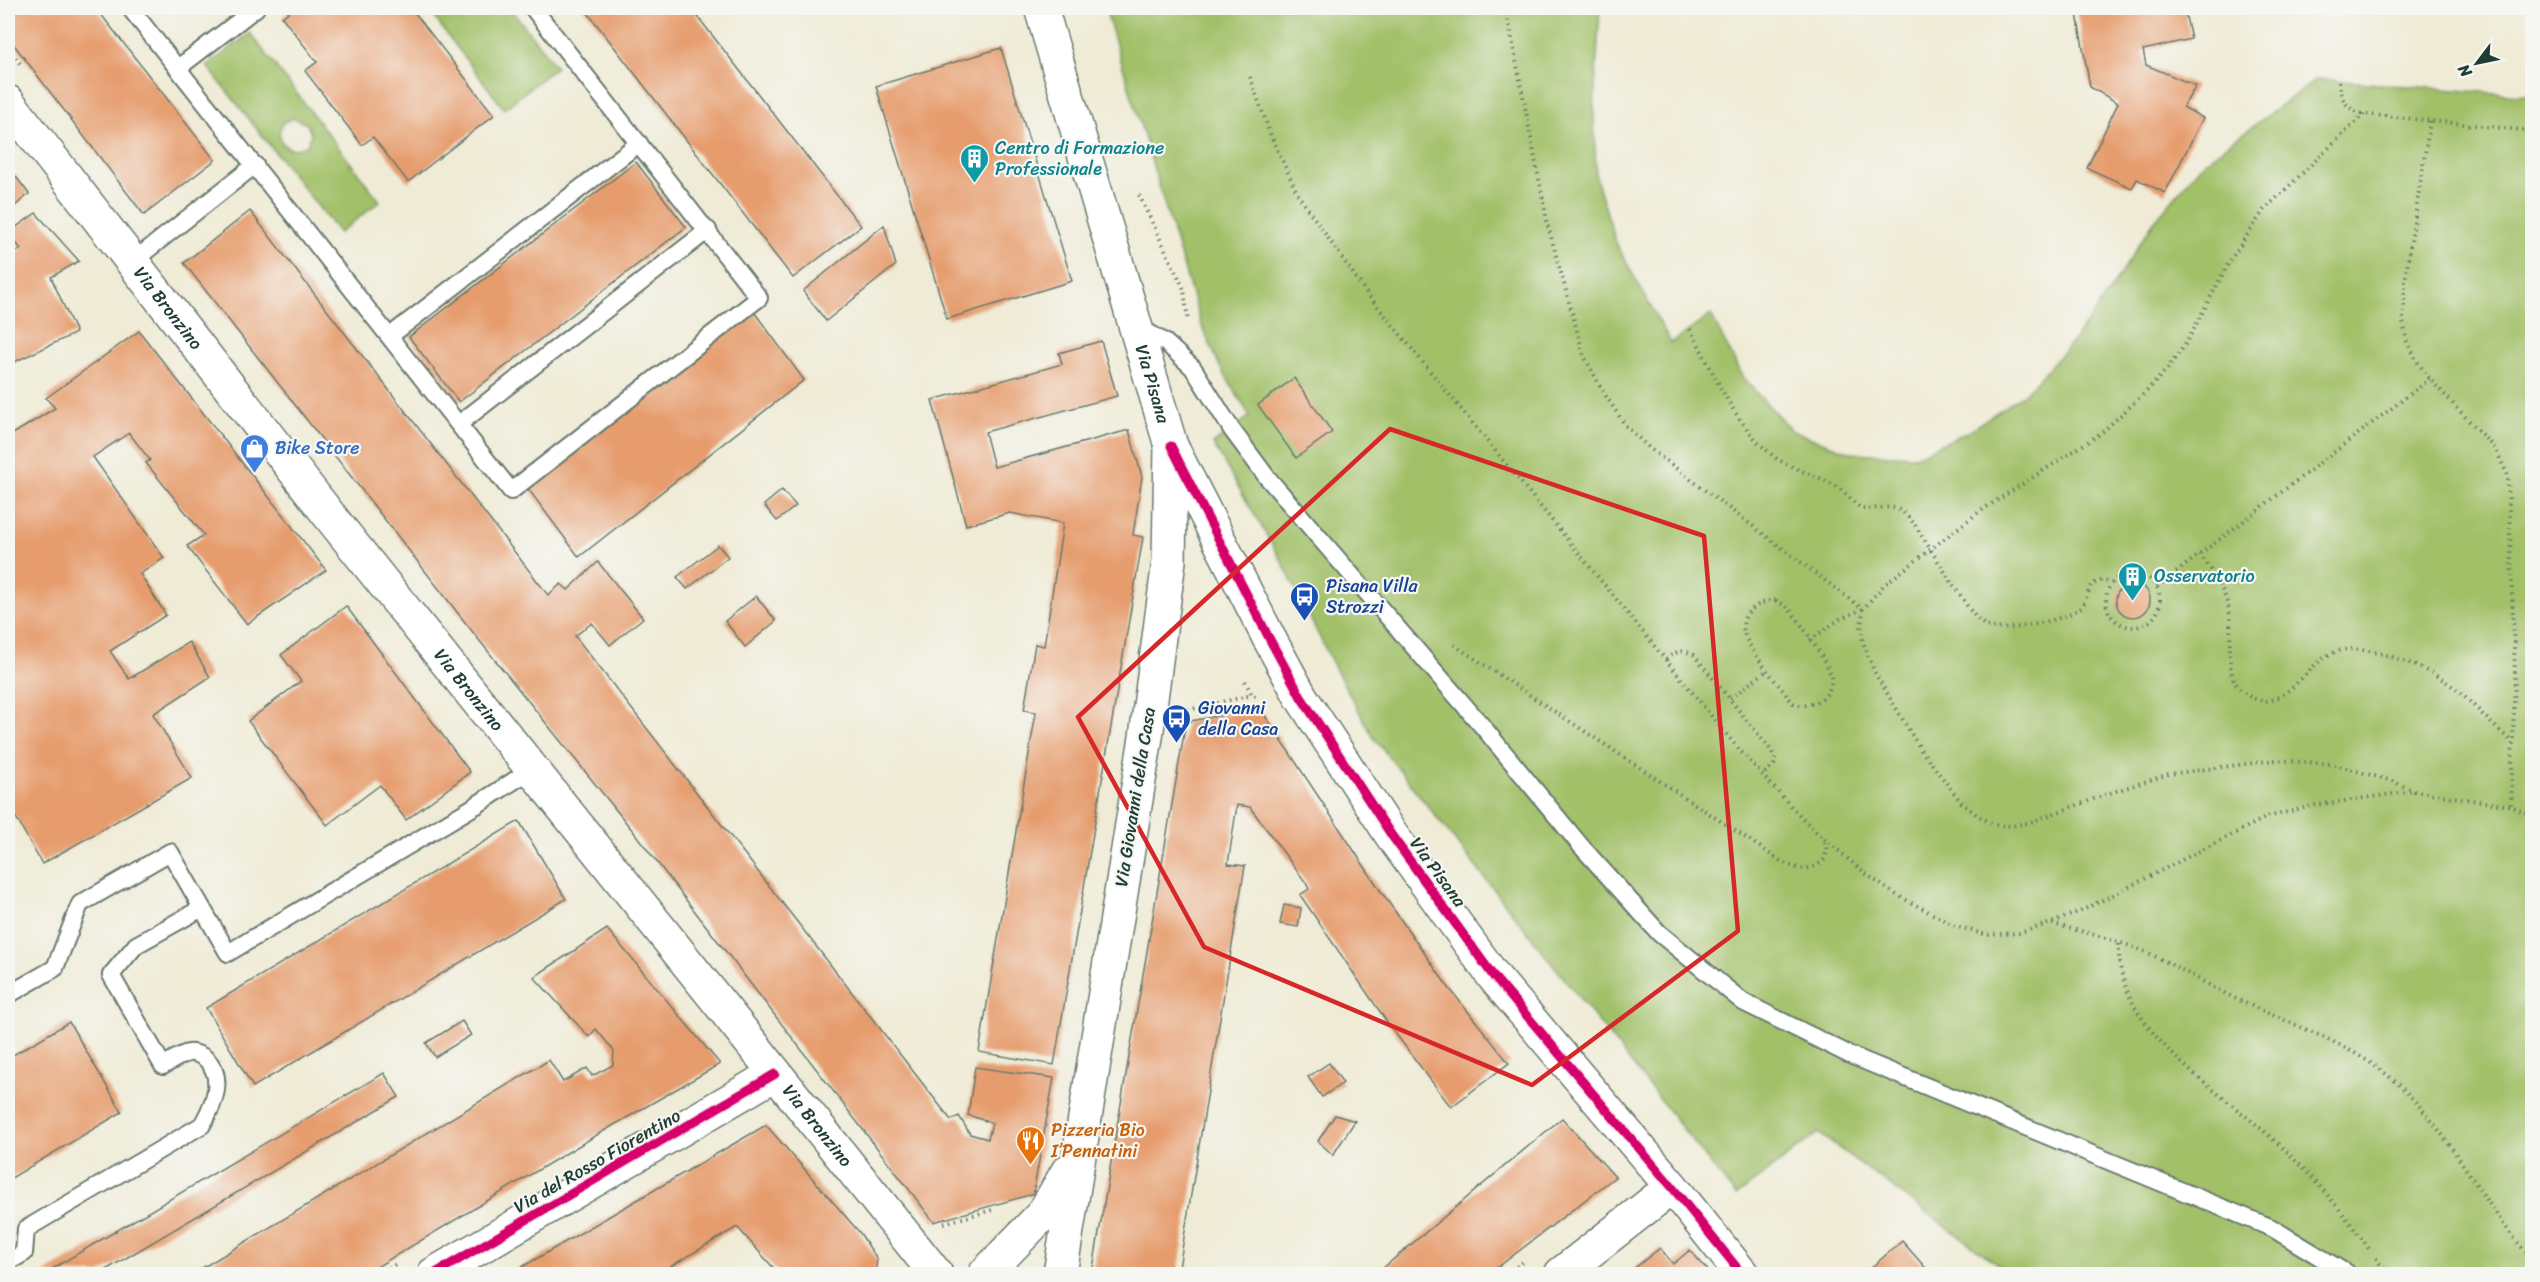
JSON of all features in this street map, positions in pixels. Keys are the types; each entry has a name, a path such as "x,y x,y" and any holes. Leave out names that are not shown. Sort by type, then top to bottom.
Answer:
{"main road":[{"name":"Via Pisana","path":"1041,8 1172,446 1301,697 1392,836 1494,977 1672,1187 1742,1275"},
{"name":"Via Bronzino","path":"8,102 532,769 936,1275"},
{"name":"Via Giovanni della Casa","path":"1060,1275 1146,737 1169,561 1172,446"},
{"name":"Via del Rosso Fiorentino","path":"434,1275 775,1074"},
{"name":"Via Giovanni della Casa","path":"986,1275 1042,1214 1058,1192 1079,1146"},
{"path":"1561,1275 1672,1187"}],"lane":[{"path":"130,8 511,491 759,298 533,8"},
{"path":"178,68 256,8"},
{"path":"390,336 639,143"},
{"path":"132,262 255,165"},
{"path":"459,424 708,230"},
{"path":"1136,325 1166,343 1190,365 1266,476 1483,727 1581,846 1659,933 1743,1002 1850,1055 2272,1228 2348,1275"},
{"path":"8,995 55,968 80,904 171,852 228,953 475,806 532,769"},
{"path":"8,1262 24,1253 26,1229 202,1125 216,1095 213,1066 204,1056 189,1053 163,1066 111,975 136,945 202,908"}],"path":[{"path":"1506,8 1548,226 1584,356 1604,393 1625,425 1649,448 1863,609"},
{"path":"1250,77 1271,136 1298,195 1329,243 1368,295 1762,775 1821,836 1875,880 1954,926 1988,936 2019,933 2081,911 2267,817 2307,807 2414,791"},
{"path":"2339,81 2344,103 2349,108 2364,114 2532,131"},
{"path":"2364,114 2264,210 2229,262 2187,342 2168,368 2100,434 1979,512 1884,585 1863,609 1861,630 1868,659 1921,750 1961,802 1977,815 1995,825 2011,826 2028,823 2122,788 2169,774 2276,760 2332,764 2392,781 2414,791 2511,806 2532,816"},
{"path":"2430,121 2405,280 2403,312 2407,341 2416,360 2430,379 2496,450 2508,476 2515,674 2511,806"},
{"path":"1134,184 1184,289 1190,365"},
{"path":"1690,329 1734,411 1745,428 1761,445 1792,467 1836,486 1862,508 1896,507 1915,525 1953,585 1980,622 1988,627 2025,626 2076,611 2084,604 2092,584 2102,580 2112,583"},
{"path":"2157,587 2430,379"},
{"path":"2200,554 2228,604 2232,634 2230,651 2232,678 2240,689 2251,696 2263,700 2281,697 2295,687 2316,662 2330,653 2352,648 2393,658 2445,681 2513,742"},
{"path":"2135,572 2152,580 2157,587 2160,604 2157,612 2145,624 2127,626 2119,624 2108,611 2106,592 2112,583 2126,573 2135,572"},
{"path":"1776,600 1787,608 1826,663 1831,675 1832,686 1824,698 1813,704 1800,706 1794,703 1768,670 1744,632 1745,618 1754,607 1764,601 1776,600"},
{"path":"1810,640 1840,619 1856,610 1863,609"},
{"path":"1451,643 1784,863 1797,869 1808,870 1818,866 1826,859 1827,848 1821,836"},
{"path":"1666,660 1678,651 1694,654 1775,757 1774,765 1762,775"},
{"path":"1730,698 1768,670"},
{"path":"2051,923 2146,952 2243,1002 2336,1044 2376,1066 2409,1094 2439,1128 2496,1213 2532,1259"},
{"path":"2119,944 2118,960 2123,979 2134,1003 2150,1028 2199,1080 2274,1140 2315,1179 2349,1220 2387,1275"},
{"path":"378,1275 399,1262"}],"highlighted area":[{"path":"1390,429 1704,536 1738,931 1532,1085 1204,947 1078,717"}],"green space":[{"path":"427,8 510,8 556,67 504,109"},
{"path":"1105,8 1600,8 1594,107 1596,178 1617,245 1671,343 1711,315 1743,378 1792,431 1852,453 1915,456 1967,432 2025,393 2075,339 2109,292 2153,223 2204,162 2317,79 2532,96 2532,1274 2011,1274 1818,1133 1736,1196 1374,738 1339,676 1280,558 1213,444 1250,416 1220,367 1201,324"},
{"path":"250,33 380,201 339,233 207,66","holes":["294,118 307,124 311,134 308,143 295,149 284,145 279,135 284,122"]}],"building":[{"path":"8,8 96,8 215,160 144,215 8,37"},
{"path":"294,8 411,8 494,115 408,182 373,137 362,145 305,71 317,62 282,17"},
{"path":"584,8 691,8 861,226 793,278"},
{"path":"2076,8 2184,8 2191,39 2143,50 2146,65 2196,86 2183,107 2203,118 2165,193 2137,179 2132,188 2087,168 2118,103 2090,87"},
{"name":"Centro di Formazione Professionale","path":"1001,48 1072,281 947,319 876,86"},
{"path":"636,162 686,227 459,402 409,337"},
{"path":"8,166 29,194 8,212"},
{"path":"250,211 548,595 561,584 568,590 598,562 643,618 610,645 592,623 575,636 951,1120 959,1116 970,1134 988,1139 992,1123 968,1115 975,1067 1054,1078 1033,1194 934,1222 633,831 479,640 184,263"},
{"path":"36,213 79,261 51,277 76,333 8,365 8,257 21,249 8,233"},
{"path":"884,225 896,265 826,321 803,291"},
{"path":"752,309 804,380 579,557 526,486"},
{"path":"139,331 326,570 247,624 187,546 204,535 146,463 150,460 129,433 93,457 164,558 140,574 166,615 110,651 129,679 189,642 210,677 153,714 192,778 42,864 8,803 8,437 55,408 46,398"},
{"path":"1101,341 1117,396 985,432 994,467 1129,430 1142,477 1133,535 1143,537 1054,1065 979,1052 1036,712 1024,710 1035,644 1044,646 1063,523 1010,513 966,525 932,400 1062,364 1059,353"},
{"path":"1294,378 1332,432 1296,458 1258,405"},
{"path":"782,490 796,506 777,521 764,505"},
{"path":"718,545 728,557 687,589 677,577"},
{"name":"Osservatorio","path":"2133,583 2145,588 2150,600 2145,612 2133,617 2121,612 2116,600 2121,588"},
{"path":"756,596 776,621 745,647 725,621"},
{"path":"346,606 470,772 406,820 380,785 327,825 248,721 301,681 281,655"},
{"path":"1260,708 1380,890 1446,984 1509,1063 1451,1107 1389,1025 1300,895 1309,889 1306,883 1250,807 1237,805 1228,864 1245,866 1178,1274 1092,1274 1186,722"},
{"path":"519,821 566,899 253,1087 206,1008"},
{"path":"1284,905 1301,908 1298,927 1280,924"},
{"path":"607,929 720,1064 365,1274 192,1274 549,1060 563,1082 587,1068 592,1076 613,1065 614,1051 596,1029 589,1037 534,977"},
{"path":"462,1021 471,1035 435,1057 426,1043"},
{"path":"69,1022 122,1112 8,1180 8,1058"},
{"path":"1329,1063 1343,1083 1322,1097 1308,1077"},
{"path":"384,1073 399,1097 99,1274 43,1274"},
{"path":"1335,1115 1355,1121 1333,1155 1318,1141"},
{"path":"1562,1118 1615,1177 1489,1274 1376,1274"},
{"path":"766,1125 860,1233 877,1259 875,1274 779,1274 737,1227 658,1274 510,1274"},
{"path":"1902,1241 1931,1274 1864,1274"},
{"path":"1660,1248 1673,1264 1690,1250 1711,1274 1627,1274"}],"cycle path":[{"path":"1171,446 1301,697 1392,836 1494,977 1672,1187 1742,1274"},
{"path":"434,1274 775,1074"}],"place":[{"name":"Centro di Formazione Professionale","path":"974,184"},
{"name":"Bike Store","path":"254,474"},
{"name":"Osservatorio","path":"2133,602"},
{"name":"Pisana Villa Strozzi","path":"1305,622"},
{"name":"Giovanni della Casa","path":"1177,744"},
{"name":"Pizzeria Bio I’Pennatini","path":"1030,1166"}]}
